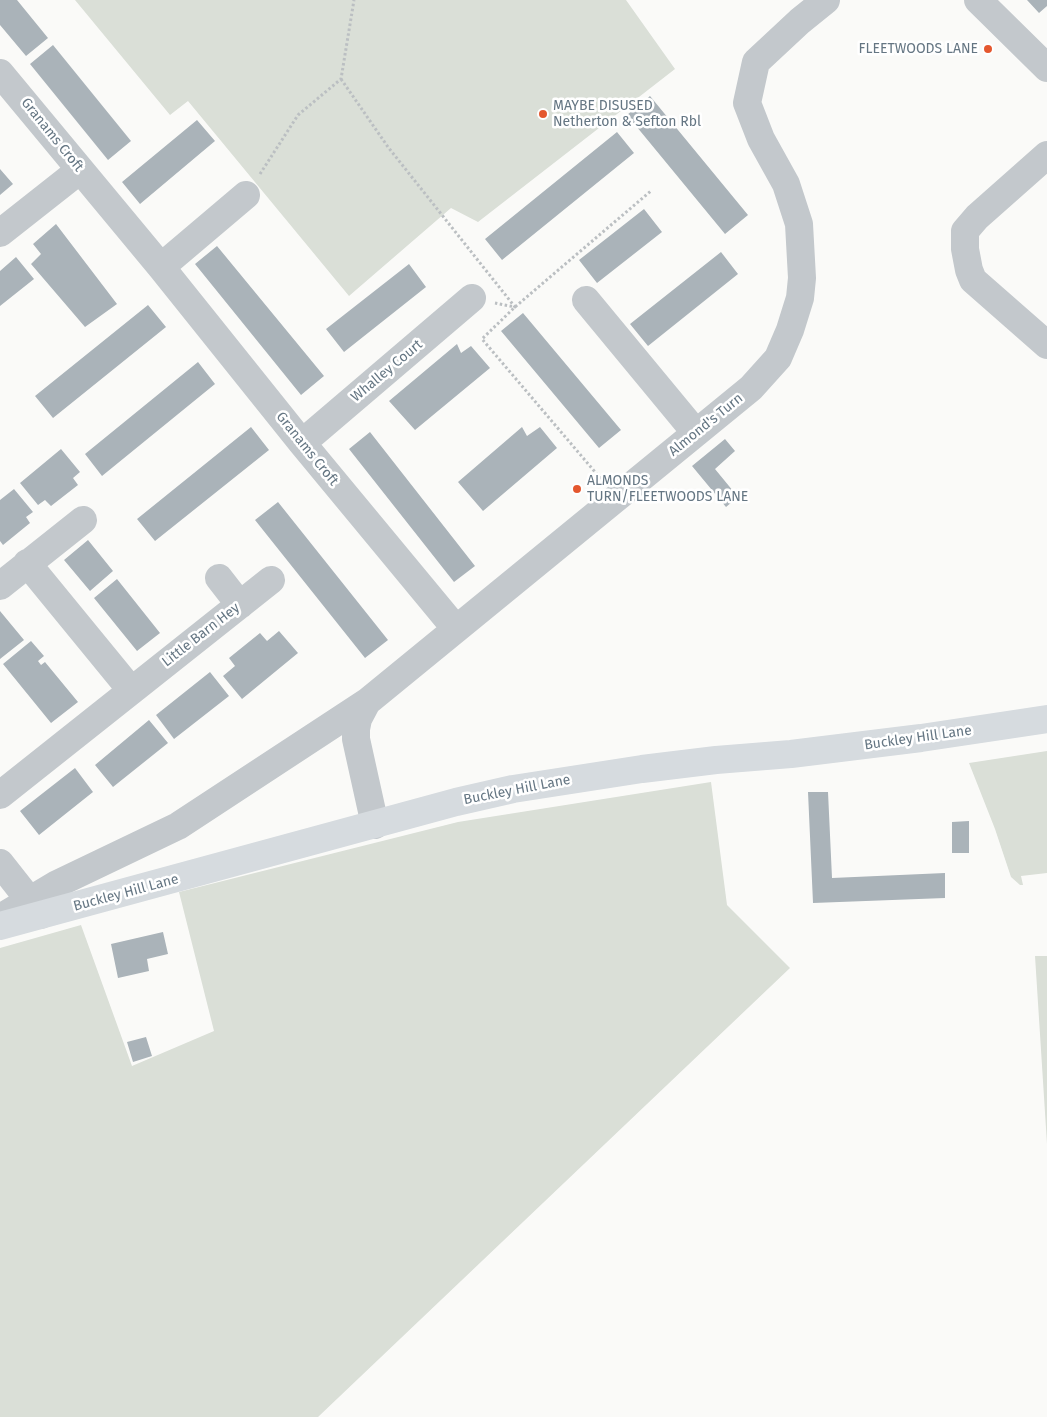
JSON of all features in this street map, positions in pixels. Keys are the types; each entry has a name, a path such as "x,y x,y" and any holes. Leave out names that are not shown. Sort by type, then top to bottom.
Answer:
{"main road":[{"name":"Buckley Hill Lane","path":"0,926 36,908 494,794 569,780 716,760 791,754 921,738 1047,719"}],"street":[{"name":"Almond's Turn","path":"375,825 356,739 358,719 367,702 751,388 778,358 798,306 802,278 799,224 786,184 761,139 747,103 756,62 800,21 826,0"},
{"path":"978,0 1047,68"},
{"name":"Granams Croft","path":"0,73 456,629"},
{"path":"1047,155 965,231 967,263 973,280 1047,344"},
{"path":"0,233 80,170"},
{"path":"161,267 246,195"},
{"name":"Whalley Court","path":"302,443 472,298"},
{"path":"586,300 696,433"},
{"path":"0,586 83,520"},
{"path":"27,564 130,690"},
{"path":"219,578 240,605"},
{"name":"Little Barn Hey","path":"0,795 271,580"},
{"path":"0,918 36,908 57,884 178,826 367,702"},
{"path":"0,863 36,908"}],"path":[{"path":"246,195 298,115 341,79 354,0"},
{"path":"341,79 388,147 515,306"},
{"path":"617,498 482,339 515,306 652,190"},
{"path":"472,298 515,306"}],"shaded area":[{"path":"75,0 626,0 675,69 478,222 451,208 349,296 188,101 170,115"},
{"path":"1047,751 1047,873 1021,876 1023,885 1020,885 1011,877 995,829 969,763"},
{"path":"711,782 727,905 790,968 318,1417 0,1417 0,948 81,925 132,1066 214,1031 179,892 458,822"},
{"path":"1035,956 1047,956 1047,1144"}],"building":[{"path":"0,0 17,0 48,38 26,56 0,25"},
{"path":"1027,0 1047,0 1047,6 1039,13"},
{"path":"53,45 131,141 108,160 30,64"},
{"path":"650,96 748,215 725,234 627,115"},
{"path":"197,120 215,141 140,204 122,182"},
{"path":"617,132 634,153 502,260 485,239"},
{"path":"0,169 13,184 0,195"},
{"path":"644,209 662,232 597,283 579,260"},
{"path":"56,224 117,304 85,327 31,264 41,254 33,244"},
{"path":"217,246 324,376 301,395 195,264"},
{"path":"721,252 738,274 648,346 630,324"},
{"path":"16,257 34,279 0,306 0,271"},
{"path":"409,264 426,287 344,352 326,329"},
{"path":"148,305 166,327 53,418 35,396"},
{"path":"523,313 621,430 599,448 501,331"},
{"path":"457,344 461,353 471,346 490,368 415,430 389,401"},
{"path":"198,362 215,384 102,476 85,454"},
{"path":"251,427 269,450 155,541 137,519"},
{"path":"522,427 527,436 540,427 557,448 483,511 458,482"},
{"path":"370,432 475,566 454,582 349,449"},
{"path":"725,439 735,451 715,469 738,497 726,507 692,466"},
{"path":"61,449 80,472 73,478 78,485 51,506 45,500 38,505 20,483"},
{"path":"14,489 33,512 26,517 30,523 3,545 0,541 0,500"},
{"path":"278,502 388,640 365,658 255,520"},
{"path":"88,540 113,571 90,591 64,560"},
{"path":"117,579 160,633 137,651 94,598"},
{"path":"0,611 24,640 0,659"},
{"path":"279,631 298,653 242,699 223,676 235,666 229,658 260,633 267,641"},
{"path":"31,641 44,656 38,661 41,665 45,662 78,702 51,723 3,664"},
{"path":"210,672 229,696 174,739 156,715"},
{"path":"149,720 168,743 113,787 95,765"},
{"path":"75,768 93,792 39,835 20,811"},
{"path":"808,792 828,792 832,878 945,873 945,898 813,903"},
{"path":"969,821 969,853 952,853 952,822"},
{"path":"163,932 168,954 147,959 149,971 118,978 111,944"},
{"path":"146,1037 152,1056 133,1062 127,1042"}],"place":[{"name":"FLEETWOODS LANE","path":"988,49"},
{"name":"MAYBE DISUSED Netherton & Sefton Rbl","path":"543,114"},
{"name":"ALMONDS TURN/FLEETWOODS LANE","path":"577,489"}]}
